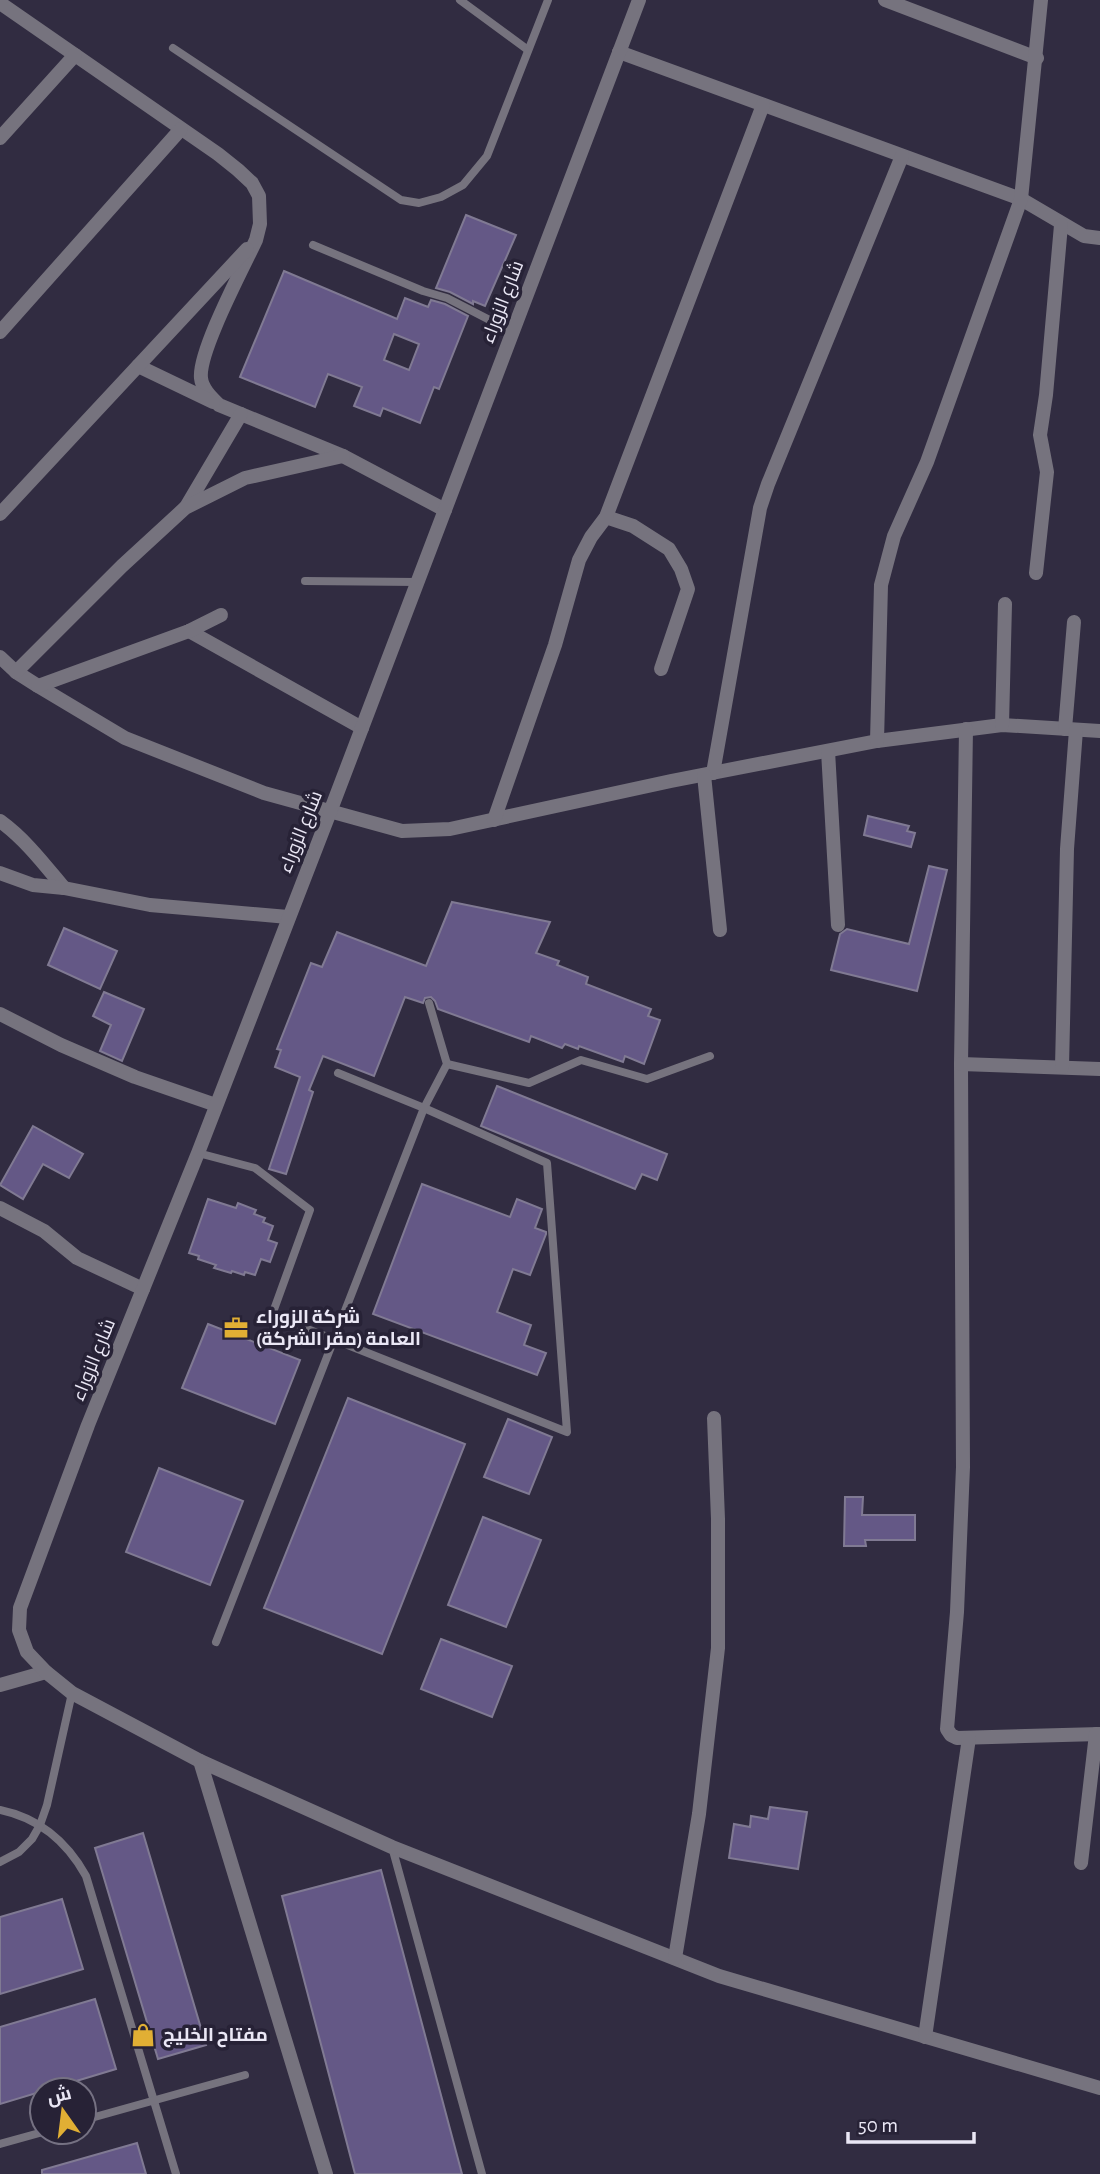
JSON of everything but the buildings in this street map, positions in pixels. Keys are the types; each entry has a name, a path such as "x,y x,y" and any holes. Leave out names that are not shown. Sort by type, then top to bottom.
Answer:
{"street":[{"name":"شارع الزوراء","path":"639,0 330,813 198,1153 88,1425 20,1608 19,1630 27,1652 72,1693 200,1760 392,1847 719,1976 1100,2088"},
{"path":"885,0 1037,58"},
{"path":"877,741 881,585 894,536 927,462 1021,200 1041,0"},
{"path":"0,4 218,154 252,183 259,196 260,209 256,240 201,366 201,380 208,394 219,405"},
{"path":"619,52 1021,200 1061,225 1084,236 1100,238"},
{"path":"0,138 75,55"},
{"path":"494,820 555,645 579,560 606,517 764,105"},
{"path":"0,332 181,129"},
{"path":"720,930 709,774 760,508 902,156"},
{"path":"1036,573 1047,472 1040,435 1061,225"},
{"path":"0,514 256,240"},
{"path":"138,366 219,405 343,456 445,510"},
{"path":"186,508 241,414"},
{"path":"16,672 121,566 186,508 245,478 343,456"},
{"path":"606,517 633,526 669,549 681,569 688,589 661,668"},
{"path":"1002,725 1005,604"},
{"path":"38,686 189,631 221,615"},
{"path":"1062,1067 1074,622"},
{"path":"189,631 362,728"},
{"path":"0,657 16,672 125,737 264,793 402,831 450,829 877,741 1002,725 1100,731"},
{"path":"966,729 961,1064 963,1467 957,1612 947,1730 957,1738 1098,1734 1081,1863"},
{"path":"828,751 838,925"},
{"path":"0,821 13,830 64,888"},
{"path":"0,873 33,886 64,888 150,905 288,917"},
{"path":"0,1014 61,1045 135,1077 216,1105"},
{"path":"961,1064 1100,1069"},
{"path":"0,1208 44,1231 77,1258 143,1289"},
{"path":"676,1958 699,1814 718,1648 718,1519 714,1418"},
{"path":"0,1685 46,1672"},
{"path":"925,2037 969,1738"},
{"path":"200,1760 326,2174"}],"lane":[{"path":"460,0 528,51"},
{"path":"173,48 401,200 419,203 441,197 463,185 487,156 548,0"},
{"path":"313,245 423,291 447,298 513,332"},
{"path":"305,580 417,582"},
{"path":"216,1642 425,1108 447,1064 429,1003"},
{"path":"447,1064 529,1083 580,1060 648,1079 710,1056"},
{"path":"198,1153 255,1168 310,1210 272,1315 567,1432 547,1163 425,1108 338,1073"},
{"path":"0,1862 19,1852 32,1839 40,1825 72,1693"},
{"path":"0,1810 40,1825 67,1847 86,1876 176,2174"},
{"path":"392,1847 482,2174"},
{"path":"98,2116 245,2075"},
{"path":"0,2144 28,2136"}],"place":[{"name":"شركة الزوراء العامة (مقر الشركة)","path":"236,1328"},
{"name":"مفتاح الخليج","path":"143,2035"}]}
